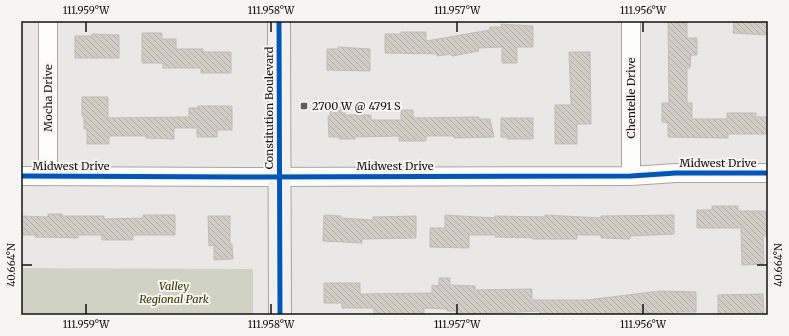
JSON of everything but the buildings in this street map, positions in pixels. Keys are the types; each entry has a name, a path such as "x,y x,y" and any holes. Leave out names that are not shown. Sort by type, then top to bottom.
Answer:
{"main road":[{"name":"Constitution Boulevard","path":"279,21 280,315"}],"street":[{"name":"Mocha Drive","path":"48,21 48,176"},
{"name":"Chentelle Drive","path":"631,21 631,176"},
{"name":"Midwest Drive","path":"21,176 631,176 676,173 768,173"}],"path":[{"path":"97,310 97,315"}],"green space":[{"name":"Valley Regional Park","path":"21,268 253,269 253,315 21,315"}],"cycle path":[{"path":"279,21 280,315"},
{"path":"21,176 631,176 676,173 768,173"}],"place":[{"name":"2700 W @ 4791 S","path":"304,106"}]}
